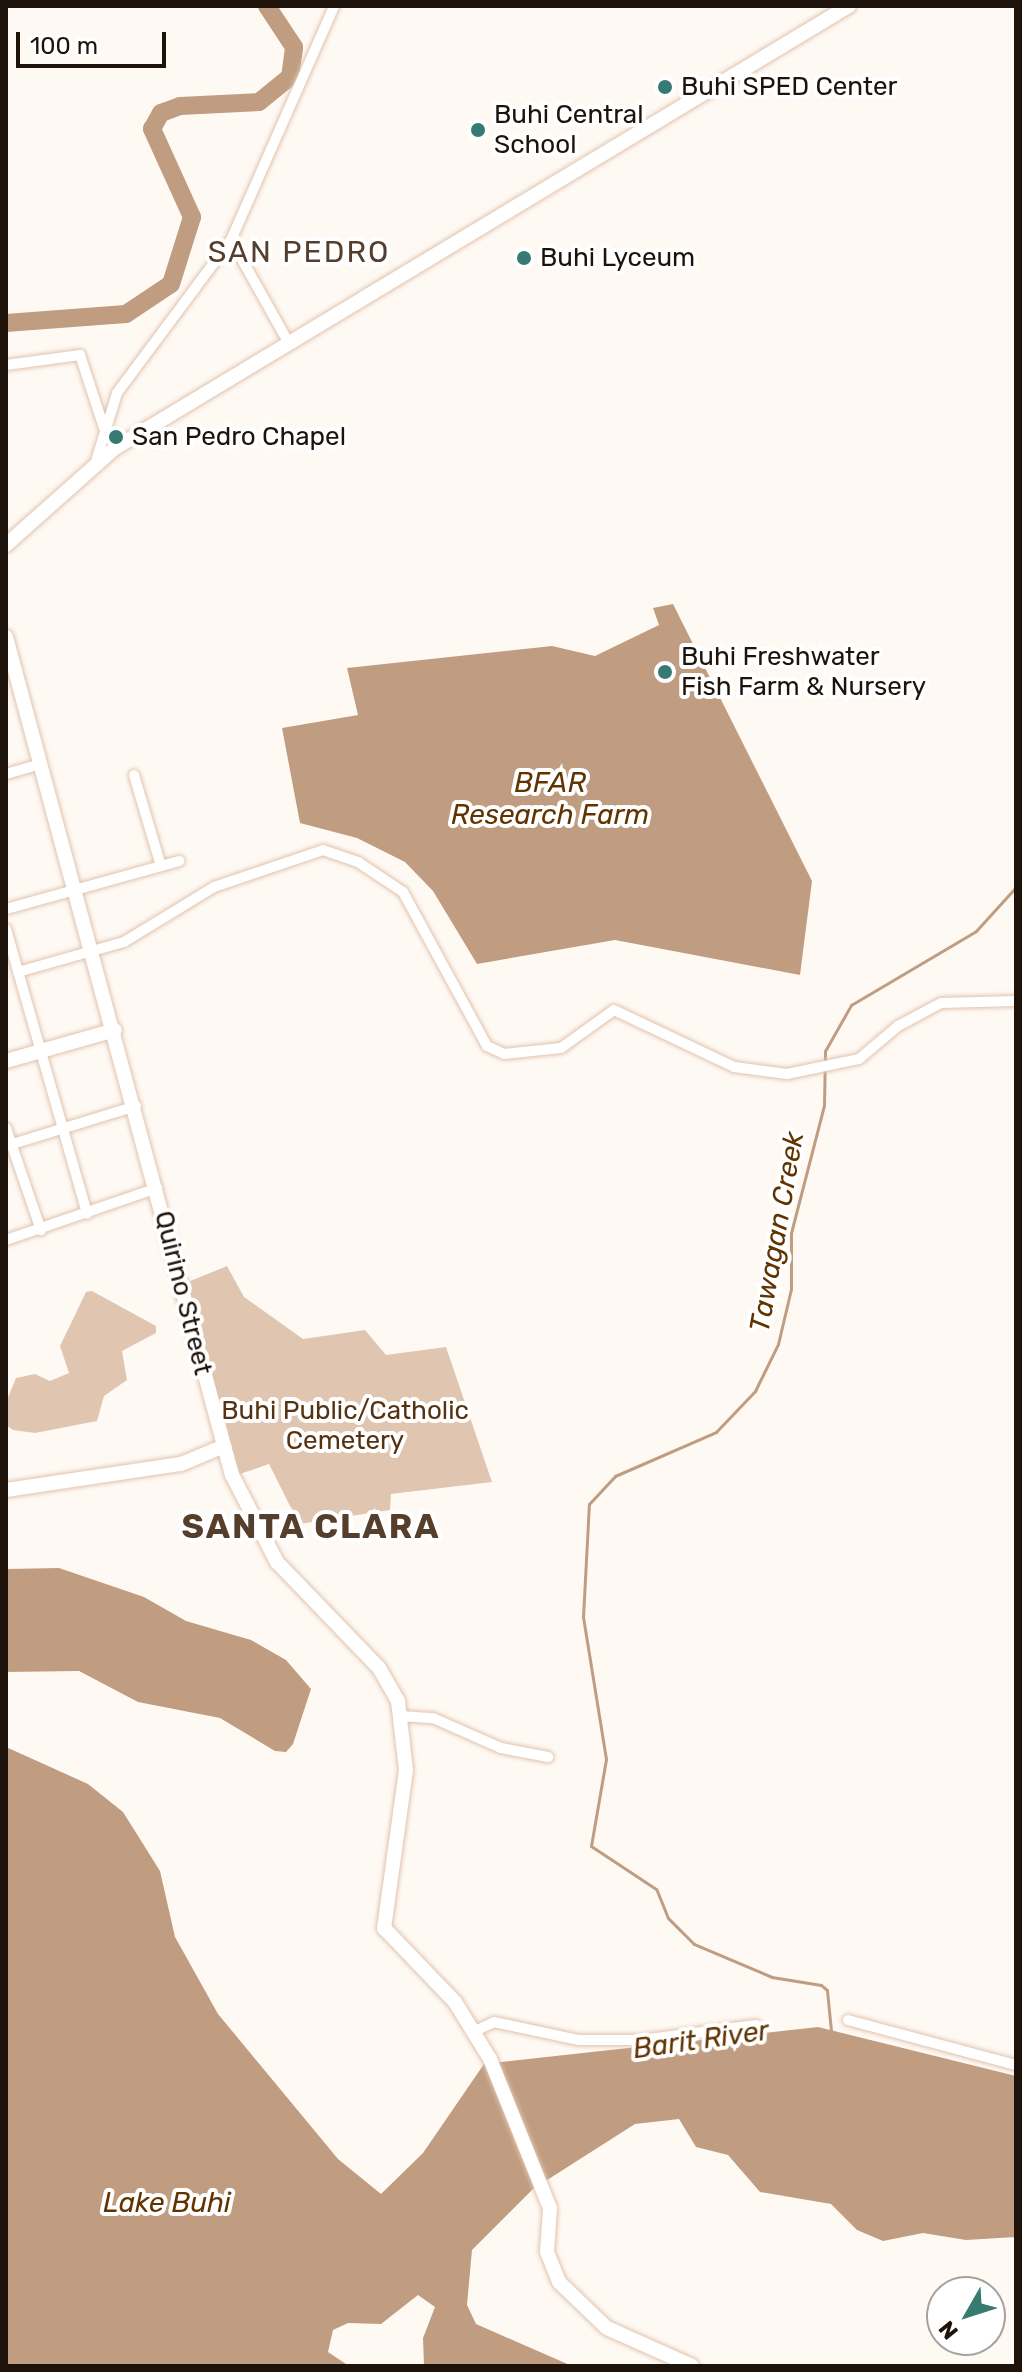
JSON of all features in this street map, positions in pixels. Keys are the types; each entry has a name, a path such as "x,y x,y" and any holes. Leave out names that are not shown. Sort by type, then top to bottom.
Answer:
{"main road":[{"path":"6,545 96,461 290,345 536,190 849,6"},
{"name":"Quirino Street","path":"6,637 12,681 41,764 78,888 224,1446 269,1551 379,1668 401,1716 406,1770 384,1928 455,2002 490,2059 550,2208 548,2261 559,2282 607,2328 692,2366"},
{"path":"6,1061 115,1030"},
{"path":"6,1490 181,1464 224,1446"}],"street":[{"path":"96,461 104,428 130,375 231,240 334,6"},
{"path":"231,240 290,345"},
{"path":"6,365 80,355 104,428"},
{"path":"6,774 41,764"},
{"path":"134,775 161,866"},
{"path":"18,972 124,942 214,887 292,865 317,851 332,852 403,892 492,1050 561,1048 614,1010 739,1068 815,1071 859,1059 890,1032 941,1003 1016,1001"},
{"path":"6,909 179,861"},
{"path":"6,929 38,1052 87,1214"},
{"path":"8,1145 136,1106"},
{"path":"6,1128 8,1145 41,1230"},
{"path":"6,1240 157,1188"},
{"path":"401,1716 433,1718 501,1748 548,1757"},
{"path":"848,2020 1016,2065"},
{"path":"473,2032 494,2022 579,2040 641,2040 756,2025"}],"green space":[{"name":"Buhi Public/Catholic Cemetery","path":"227,1266 244,1297 303,1339 365,1330 386,1355 446,1347 492,1482 391,1494 390,1510 299,1524 269,1464 240,1474 207,1372 183,1284"},
{"path":"92,1291 156,1326 156,1333 122,1351 127,1380 104,1396 97,1421 35,1433 13,1430 6,1425 6,1402 16,1378 35,1374 50,1381 69,1373 60,1346 86,1292"}],"water":[{"name":"BFAR Research Farm","path":"673,604 812,881 800,975 615,940 477,964 433,891 405,862 357,838 300,823 282,728 358,715 347,668 552,646 595,656 659,625 653,608"},
{"path":"59,1568 144,1597 186,1621 251,1640 286,1660 311,1689 293,1744 286,1752 275,1751 220,1718 138,1702 79,1671 6,1672 6,1569"},
{"name":"Lake Buhi","path":"6,1747 88,1784 123,1812 160,1871 175,1937 218,2014 338,2159 381,2194 423,2153 484,2064 818,2027 1016,2076 1016,2237 966,2240 923,2233 883,2241 857,2230 831,2204 760,2192 728,2155 696,2147 679,2119 635,2124 533,2189 472,2250 467,2305 476,2324 572,2366 424,2366 423,2338 435,2307 418,2295 381,2324 348,2323 333,2330 328,2352 349,2366 6,2366"}],"waterway":[{"path":"6,323 126,314 171,284 192,217 152,129 161,113 180,106 259,102 290,77 294,47 267,6"},
{"name":"Tawagan Creek","path":"831,2031 827,1990 821,1985 772,1977 694,1944 668,1918 656,1889 591,1846 606,1759 583,1617 589,1504 615,1476 716,1432 755,1391 778,1344 791,1289 791,1233 824,1105 825,1051 851,1005 976,931 1016,887"}],"place":[{"name":"Buhi SPED Center","path":"665,87"},
{"name":"Buhi Central School","path":"478,130"},
{"name":"Buhi Lyceum","path":"524,258"},
{"name":"San Pedro Chapel","path":"116,437"},
{"name":"Buhi Freshwater Fish Farm & Nursery","path":"665,672"}],"district":[{"name":"SAN PEDRO","path":"299,252"},
{"name":"SANTA CLARA","path":"311,1527"}],"water label":[{"name":"Barit River","path":"701,2040"}]}
